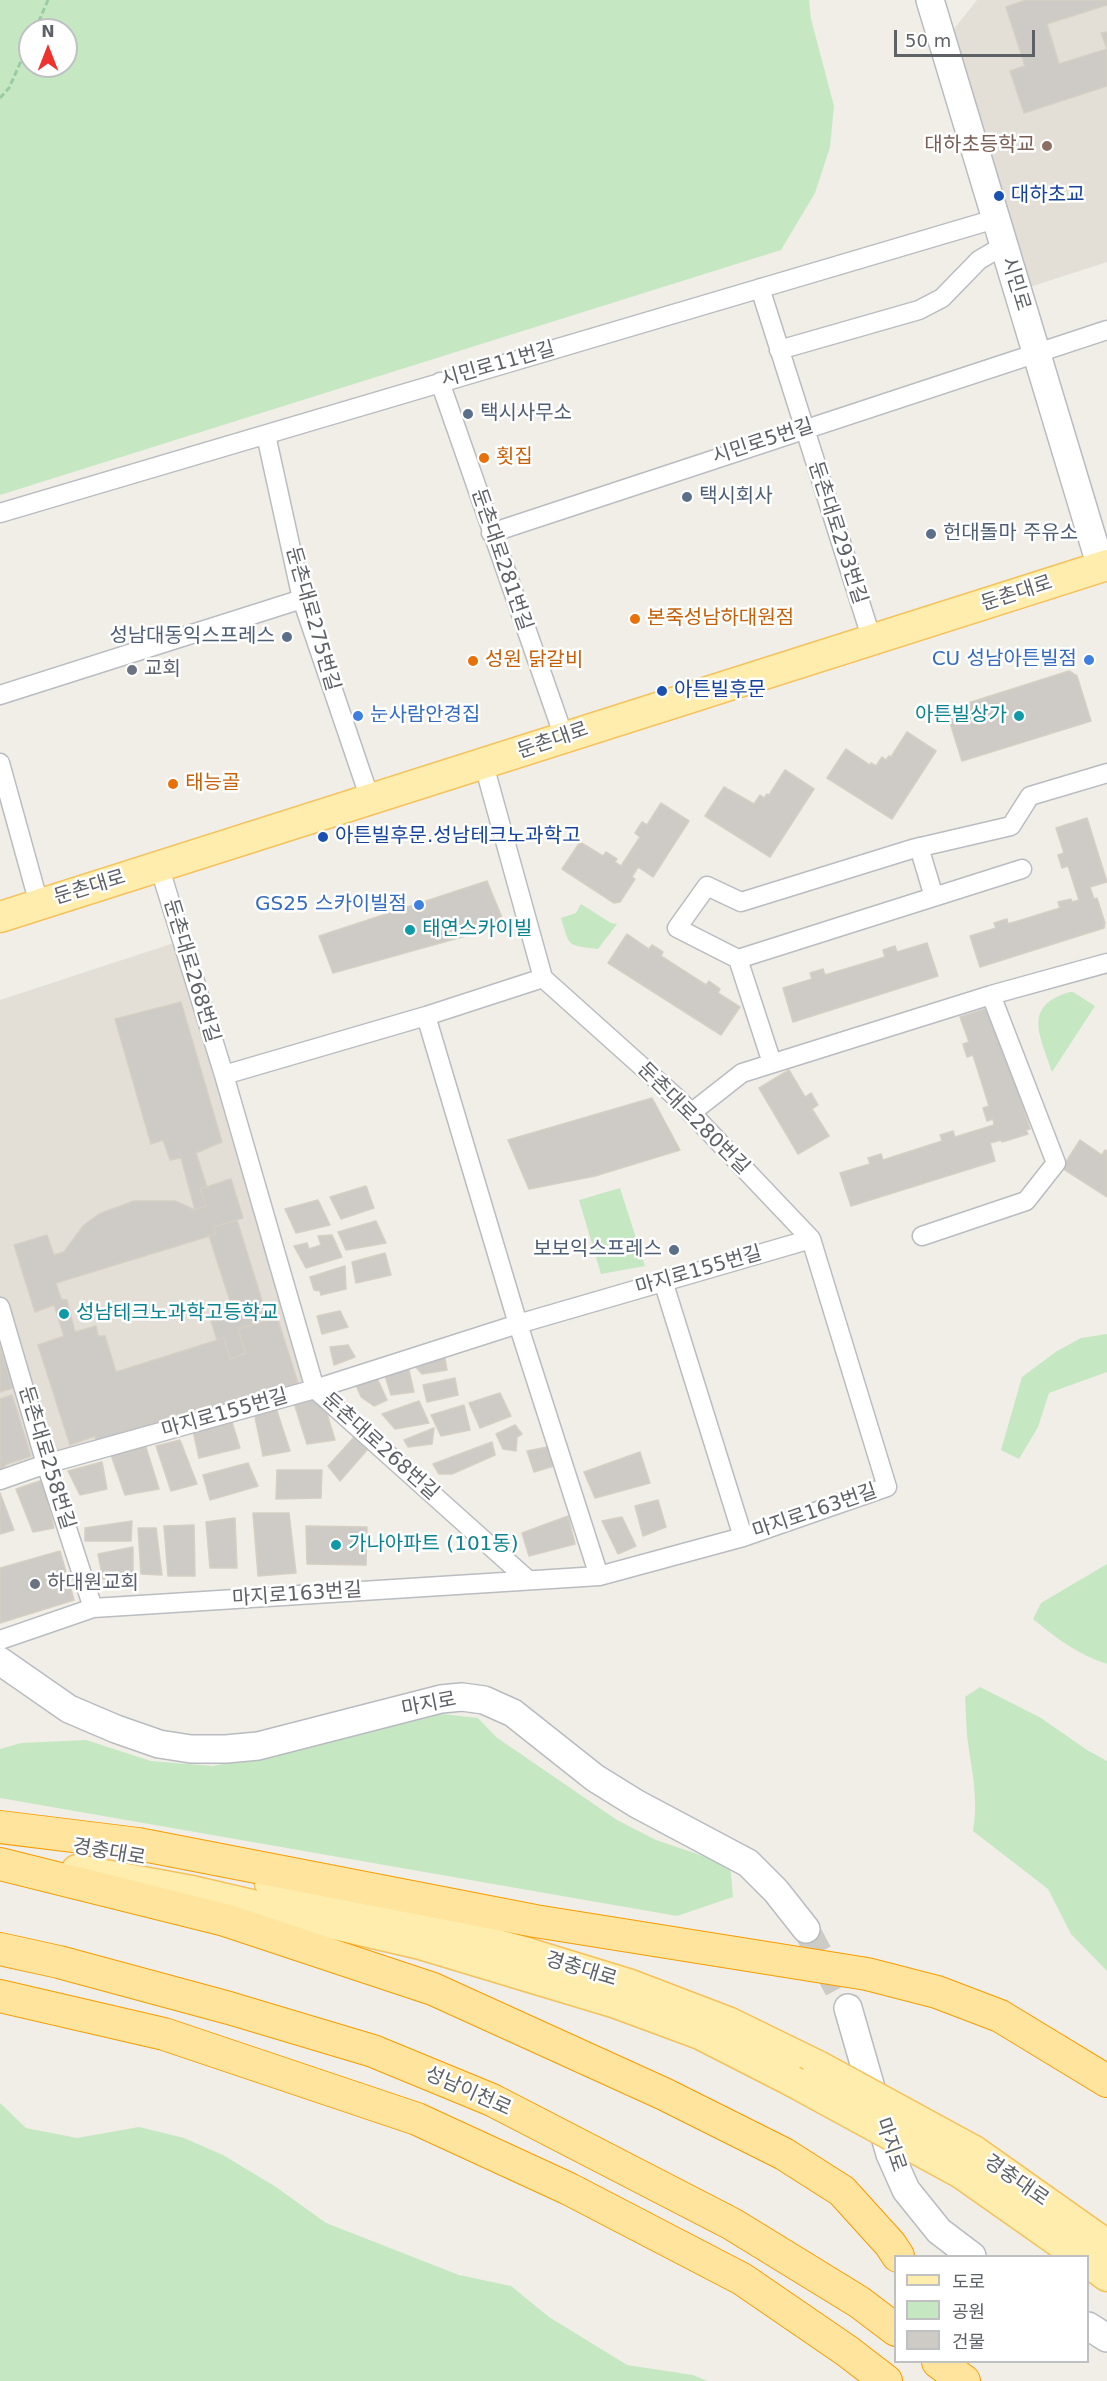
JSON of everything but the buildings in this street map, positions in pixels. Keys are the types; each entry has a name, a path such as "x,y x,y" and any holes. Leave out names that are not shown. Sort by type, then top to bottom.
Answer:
{"highway":[{"path":"0,1827 138,1844 535,1921 867,1974 938,1992 1000,2016 1107,2081"},
{"path":"0,1864 225,1920 433,1989 664,2094 784,2154 842,2191 897,2255"},
{"name":"성남이천로","path":"0,1950 59,1962 373,2051 492,2100 732,2224 859,2302 894,2328"},
{"path":"0,1996 164,2034 417,2119 569,2189 742,2279 848,2351 886,2381"},
{"path":"941,2363 964,2381"}],"main road":[{"name":"시민로","path":"930,0 1035,353 1104,566"},
{"name":"둔촌대로","path":"0,917 1104,566"},
{"name":"마지로","path":"0,1661 69,1708 116,1729 159,1744 191,1749 258,1746 441,1700 462,1697 484,1700 513,1713 595,1778 637,1804 748,1863 776,1891 806,1929"},
{"name":"경충대로","path":"0,1833 269,1882 527,1953 628,1984 720,2019 818,2066 967,2162 1107,2245"},
{"name":"경충대로","path":"0,1856 192,1891 420,1944 616,2003 700,2034 792,2081 967,2162 1078,2255"},
{"name":"마지로","path":"848,2008 891,2154 906,2190 939,2232 971,2255"},
{"path":"1089,2263 1107,2276"},
{"path":"1089,2327 1107,2338"}],"street":[{"name":"시민로11번길","path":"0,513 995,219"},
{"path":"779,350 919,310 942,298 979,260 1003,246"},
{"name":"둔촌대로293번길","path":"759,288 872,640"},
{"name":"시민로5번길","path":"491,533 1107,330"},
{"name":"둔촌대로281번길","path":"440,382 564,737"},
{"name":"둔촌대로275번길","path":"266,435 302,599 370,800"},
{"path":"0,695 302,599"},
{"path":"0,763 39,904"},
{"path":"224,1075 426,1016 543,978 484,765"},
{"path":"1022,869 738,959 677,928 707,886 741,902 919,847 1011,826 1030,796 1107,773"},
{"path":"919,847 934,897"},
{"name":"둔촌대로268번길","path":"159,867 224,1075 315,1389 527,1579"},
{"path":"738,959 772,1064"},
{"path":"691,1113 742,1073 991,996 1107,963"},
{"name":"둔촌대로280번길","path":"543,978 691,1113 812,1239 887,1487"},
{"path":"922,1236 1026,1201 1056,1163 991,996"},
{"path":"426,1016 518,1324 599,1576"},
{"name":"마지로155번길","path":"0,1479 315,1389 518,1324 812,1239"},
{"name":"마지로163번길","path":"663,1281 743,1537"},
{"name":"둔촌대로258번길","path":"0,1308 46,1464 93,1608"},
{"name":"마지로163번길","path":"0,1640 93,1608 599,1576 743,1537 887,1487"}],"path":[{"path":"40,18 48,0"},
{"path":"0,98 9,88 18,68"}],"shaded area":[{"name":"대하초등학교","path":"977,0 1107,0 1107,262 1030,287 953,30"},
{"path":"180,941 315,1389 0,1480 0,1000"}],"green space":[{"path":"0,0 809,0 811,19 834,106 830,147 815,193 781,250 0,495"},
{"path":"581,904 611,923 617,924 598,949 575,945 568,940 566,935 561,918 576,913"},
{"path":"1070,992 1095,1006 1052,1072 1040,1035 1038,1024 1040,1014 1045,1005"},
{"path":"620,1188 645,1266 601,1274 579,1200"},
{"path":"1107,1334 1107,1372 1049,1393 1038,1427 1019,1459 1001,1450 1022,1377 1057,1351 1081,1338"},
{"path":"1107,1564 1107,1664 1086,1656 1033,1619 1041,1603"},
{"path":"980,1687 1041,1718 1107,1761 1107,1971 1071,1934 1048,1889 973,1831 975,1794 967,1735 965,1697"},
{"path":"442,1714 478,1718 496,1737 617,1820 656,1840 730,1865 733,1897 677,1916 0,1798 0,1749 21,1743 86,1740 151,1761 213,1766 383,1729 420,1716"},
{"path":"0,2103 26,2128 77,2138 139,2127 184,2138 223,2155 276,2187 326,2223 459,2275 511,2286 549,2317 627,2365 693,2375 707,2381 0,2381"}],"tunnel":[{"path":"806,1929 848,2008"}],"place":[{"name":"대하초등학교","path":"1047,146"},
{"name":"대하초교","path":"999,196"},
{"name":"택시사무소","path":"468,414"},
{"name":"횟집","path":"484,458"},
{"name":"택시회사","path":"687,497"},
{"name":"헌대돌마 주유소","path":"931,534"},
{"name":"본죽성남하대원점","path":"635,619"},
{"name":"성남대동익스프레스","path":"287,637"},
{"name":"CU 성남아튼빌점","path":"1089,660"},
{"name":"성원 닭갈비","path":"473,661"},
{"name":"교회","path":"132,670"},
{"name":"아튼빌후문","path":"662,691"},
{"name":"눈사람안경집","path":"358,716"},
{"name":"아튼빌상가","path":"1019,716"},
{"name":"태능골","path":"173,784"},
{"name":"아튼빌후문.성남테크노과학고","path":"323,837"},
{"name":"GS25 스카이빌점","path":"419,905"},
{"name":"태연스카이빌","path":"410,930"},
{"name":"보보익스프레스","path":"674,1250"},
{"name":"성남테크노과학고등학교","path":"64,1314"},
{"name":"가나아파트 (101동)","path":"336,1545"},
{"name":"하대원교회","path":"35,1584"}]}
